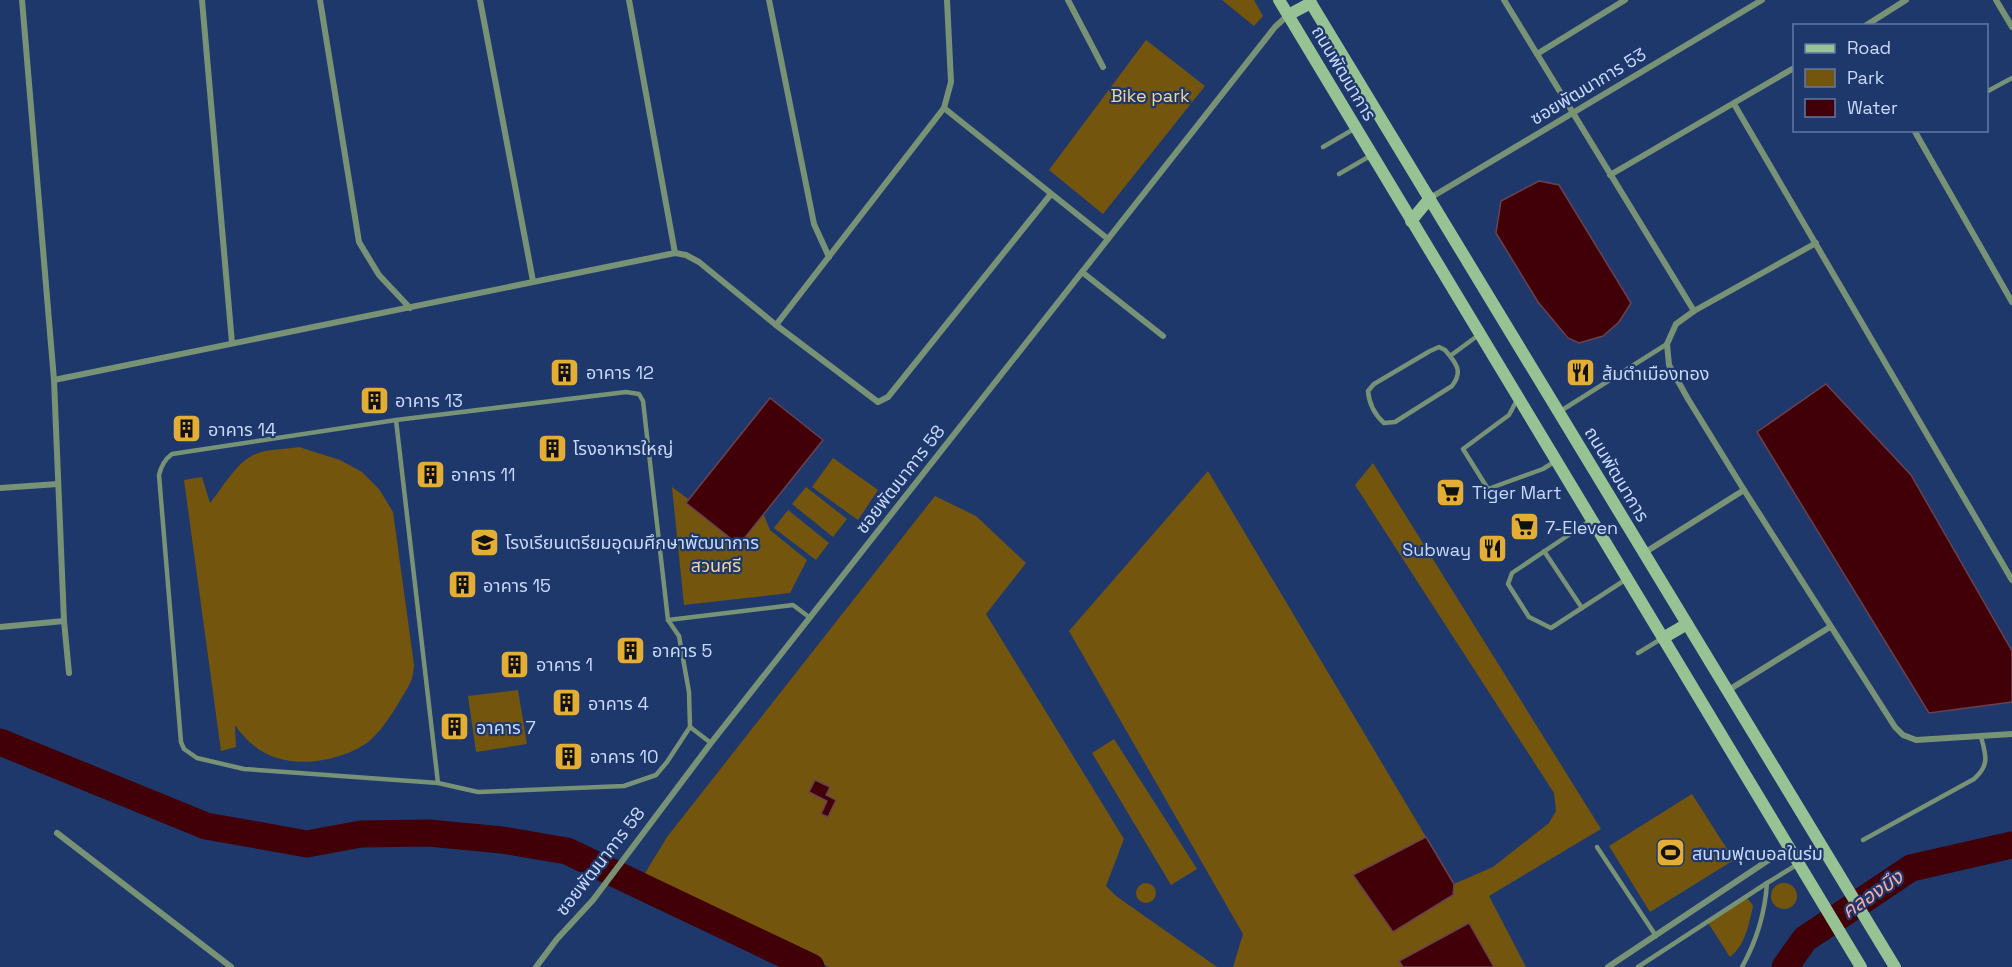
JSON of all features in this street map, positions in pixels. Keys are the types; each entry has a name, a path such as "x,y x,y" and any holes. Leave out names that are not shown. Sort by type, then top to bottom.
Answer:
{"main road":[{"name":"ถนนพัฒนาการ","path":"1279,0 1861,967"},
{"name":"ถนนพัฒนาการ","path":"1310,1 1895,967"},
{"path":"1288,15 1310,1"},
{"path":"1411,222 1430,198"},
{"path":"1663,638 1687,624"}],"street":[{"path":"22,0 54,380 64,621 69,673"},
{"path":"202,0 232,343"},
{"path":"320,0 359,242 379,275 410,308"},
{"path":"480,0 533,281"},
{"path":"629,0 675,253"},
{"path":"769,0 814,224 829,257"},
{"path":"776,325 944,108 951,82 947,0"},
{"path":"1068,0 1103,67"},
{"path":"1504,0 1694,311"},
{"path":"1537,54 1625,0"},
{"name":"ซอยพัฒนาการ 53","path":"1430,198 1762,0"},
{"path":"1868,24 1906,0"},
{"path":"1996,0 2012,27"},
{"name":"ซอยพัฒนาการ 58","path":"538,966 557,939 594,900 647,827 809,617 1275,27 1288,15"},
{"path":"1610,175 1793,69"},
{"path":"1734,104 2012,580"},
{"path":"944,108 1108,239"},
{"path":"1915,132 2012,302"},
{"path":"54,380 675,253 686,255 699,262 776,325 878,402 888,398 1051,194"},
{"path":"1816,243 1694,311 1676,324 1667,344 1669,365 1744,490 1895,727 1903,735 1916,740 2012,734"},
{"path":"1083,272 1163,336"},
{"path":"0,488 58,484"},
{"path":"1644,553 1744,490"},
{"path":"0,627 64,621"},
{"path":"1727,691 1830,627"},
{"path":"57,833 231,967"},
{"path":"1608,967 1788,847"}],"lane":[{"path":"1988,91 2012,78"},
{"path":"1323,147 1356,127"},
{"path":"1339,174 1373,155"},
{"path":"1450,356 1480,334"},
{"path":"1558,412 1667,344"},
{"path":"1439,347 1450,356 1458,370 1458,378 1452,386 1395,422 1384,423 1378,417 1369,400 1368,391 1374,384 1439,347"},
{"path":"626,392 639,394 643,400 668,620 679,636 689,692 690,727 656,775 624,786 478,792 438,783 244,769 197,758 184,749 181,742 159,475 161,466 172,454 396,420 626,392"},
{"path":"1518,397 1509,415 1463,449 1488,489 1543,469 1556,460"},
{"path":"396,420 438,783"},
{"path":"1592,519 1512,573 1508,584 1529,617 1551,628 1628,579"},
{"path":"1544,551 1582,608"},
{"path":"668,620 793,606 809,617"},
{"path":"1638,653 1663,638"},
{"path":"690,727 711,743"},
{"path":"1863,840 1974,779 1982,772 1986,756 1981,736"},
{"path":"1598,847 1656,936"},
{"path":"1638,967 1798,864"},
{"path":"1742,967 1759,930 1766,904 1767,883"}],"green space":[{"path":"1222,0 1254,0 1263,16 1254,26"},
{"name":"Bike park","path":"1146,40 1205,86 1103,214 1049,170"},
{"path":"299,447 340,460 362,472 379,489 393,512 414,665 412,680 390,717 372,739 353,751 338,756 301,762 276,758 265,753 244,737 235,725 236,747 221,751 184,480 202,477 210,503 245,460 261,452"},
{"path":"833,458 878,490 858,520 812,487"},
{"path":"1373,463 1601,829 1489,896 1526,967 1494,967 1469,923 1399,961 1403,967 1233,967 1243,934 1069,631 1208,471 1426,837 1354,875 1393,932 1453,895 1454,884 1493,867 1549,823 1556,811 1554,793 1355,485"},
{"name":"สวนศรี","path":"672,487 742,539 763,513 770,530 807,560 790,593 684,605"},
{"path":"806,487 847,519 833,537 792,504"},
{"path":"935,496 976,516 1026,563 986,614 1124,839 1106,886 1116,896 1217,967 829,967 644,875 667,837"},
{"path":"788,510 829,543 816,560 774,528"},
{"path":"518,690 527,744 476,752 468,696"},
{"path":"1114,739 1197,869 1171,885 1092,753"},
{"name":"สนามฟุตบอลในร่ม","path":"1692,794 1734,860 1650,912 1609,846"},
{"path":"1146,883 1153,886 1156,893 1153,900 1146,903 1139,900 1136,893 1139,886"},
{"path":"1784,883 1793,887 1797,896 1793,905 1784,909 1775,905 1771,896 1775,887"},
{"path":"1747,898 1753,907 1748,928 1740,946 1730,957 1707,921"}],"water":[{"path":"1539,181 1559,185 1631,303 1619,322 1603,336 1579,343 1568,338 1538,302 1496,233 1501,201"},
{"path":"1826,384 1911,475 2012,651 2012,702 1929,713 1757,432"},
{"path":"770,398 823,440 739,545 686,503"},
{"path":"815,780 830,787 826,795 836,800 828,817 821,814 827,801 809,792"},
{"path":"1426,837 1454,884 1453,895 1393,932 1353,875"},
{"path":"1469,923 1494,967 1403,967 1399,961"}],"waterway":[{"path":"0,742 206,826 307,844 361,834 429,833 502,840 567,851 811,967"},
{"name":"คลองบึง","path":"1785,967 1805,939 1911,868 2012,845"}],"place":[{"name":"อาคาร 12","path":"565,372"},
{"name":"ส้มตำเมืองทอง","path":"1581,373"},
{"name":"อาคาร 13","path":"374,400"},
{"name":"อาคาร 14","path":"187,429"},
{"name":"โรงอาหารใหญ่","path":"552,448"},
{"name":"อาคาร 11","path":"430,474"},
{"name":"Tiger Mart","path":"1451,492"},
{"name":"7-Eleven","path":"1524,527"},
{"name":"โรงเรียนเตรียมอุดมศึกษาพัฒนาการ","path":"484,542"},
{"name":"Subway","path":"1492,549"},
{"name":"อาคาร 15","path":"462,585"},
{"name":"อาคาร 5","path":"631,650"},
{"name":"อาคาร 1","path":"515,664"},
{"name":"อาคาร 4","path":"567,703"},
{"name":"อาคาร 7","path":"455,727"},
{"name":"อาคาร 10","path":"569,756"},
{"name":"สนามฟุตบอลในร่ม","path":"1671,853"}]}
